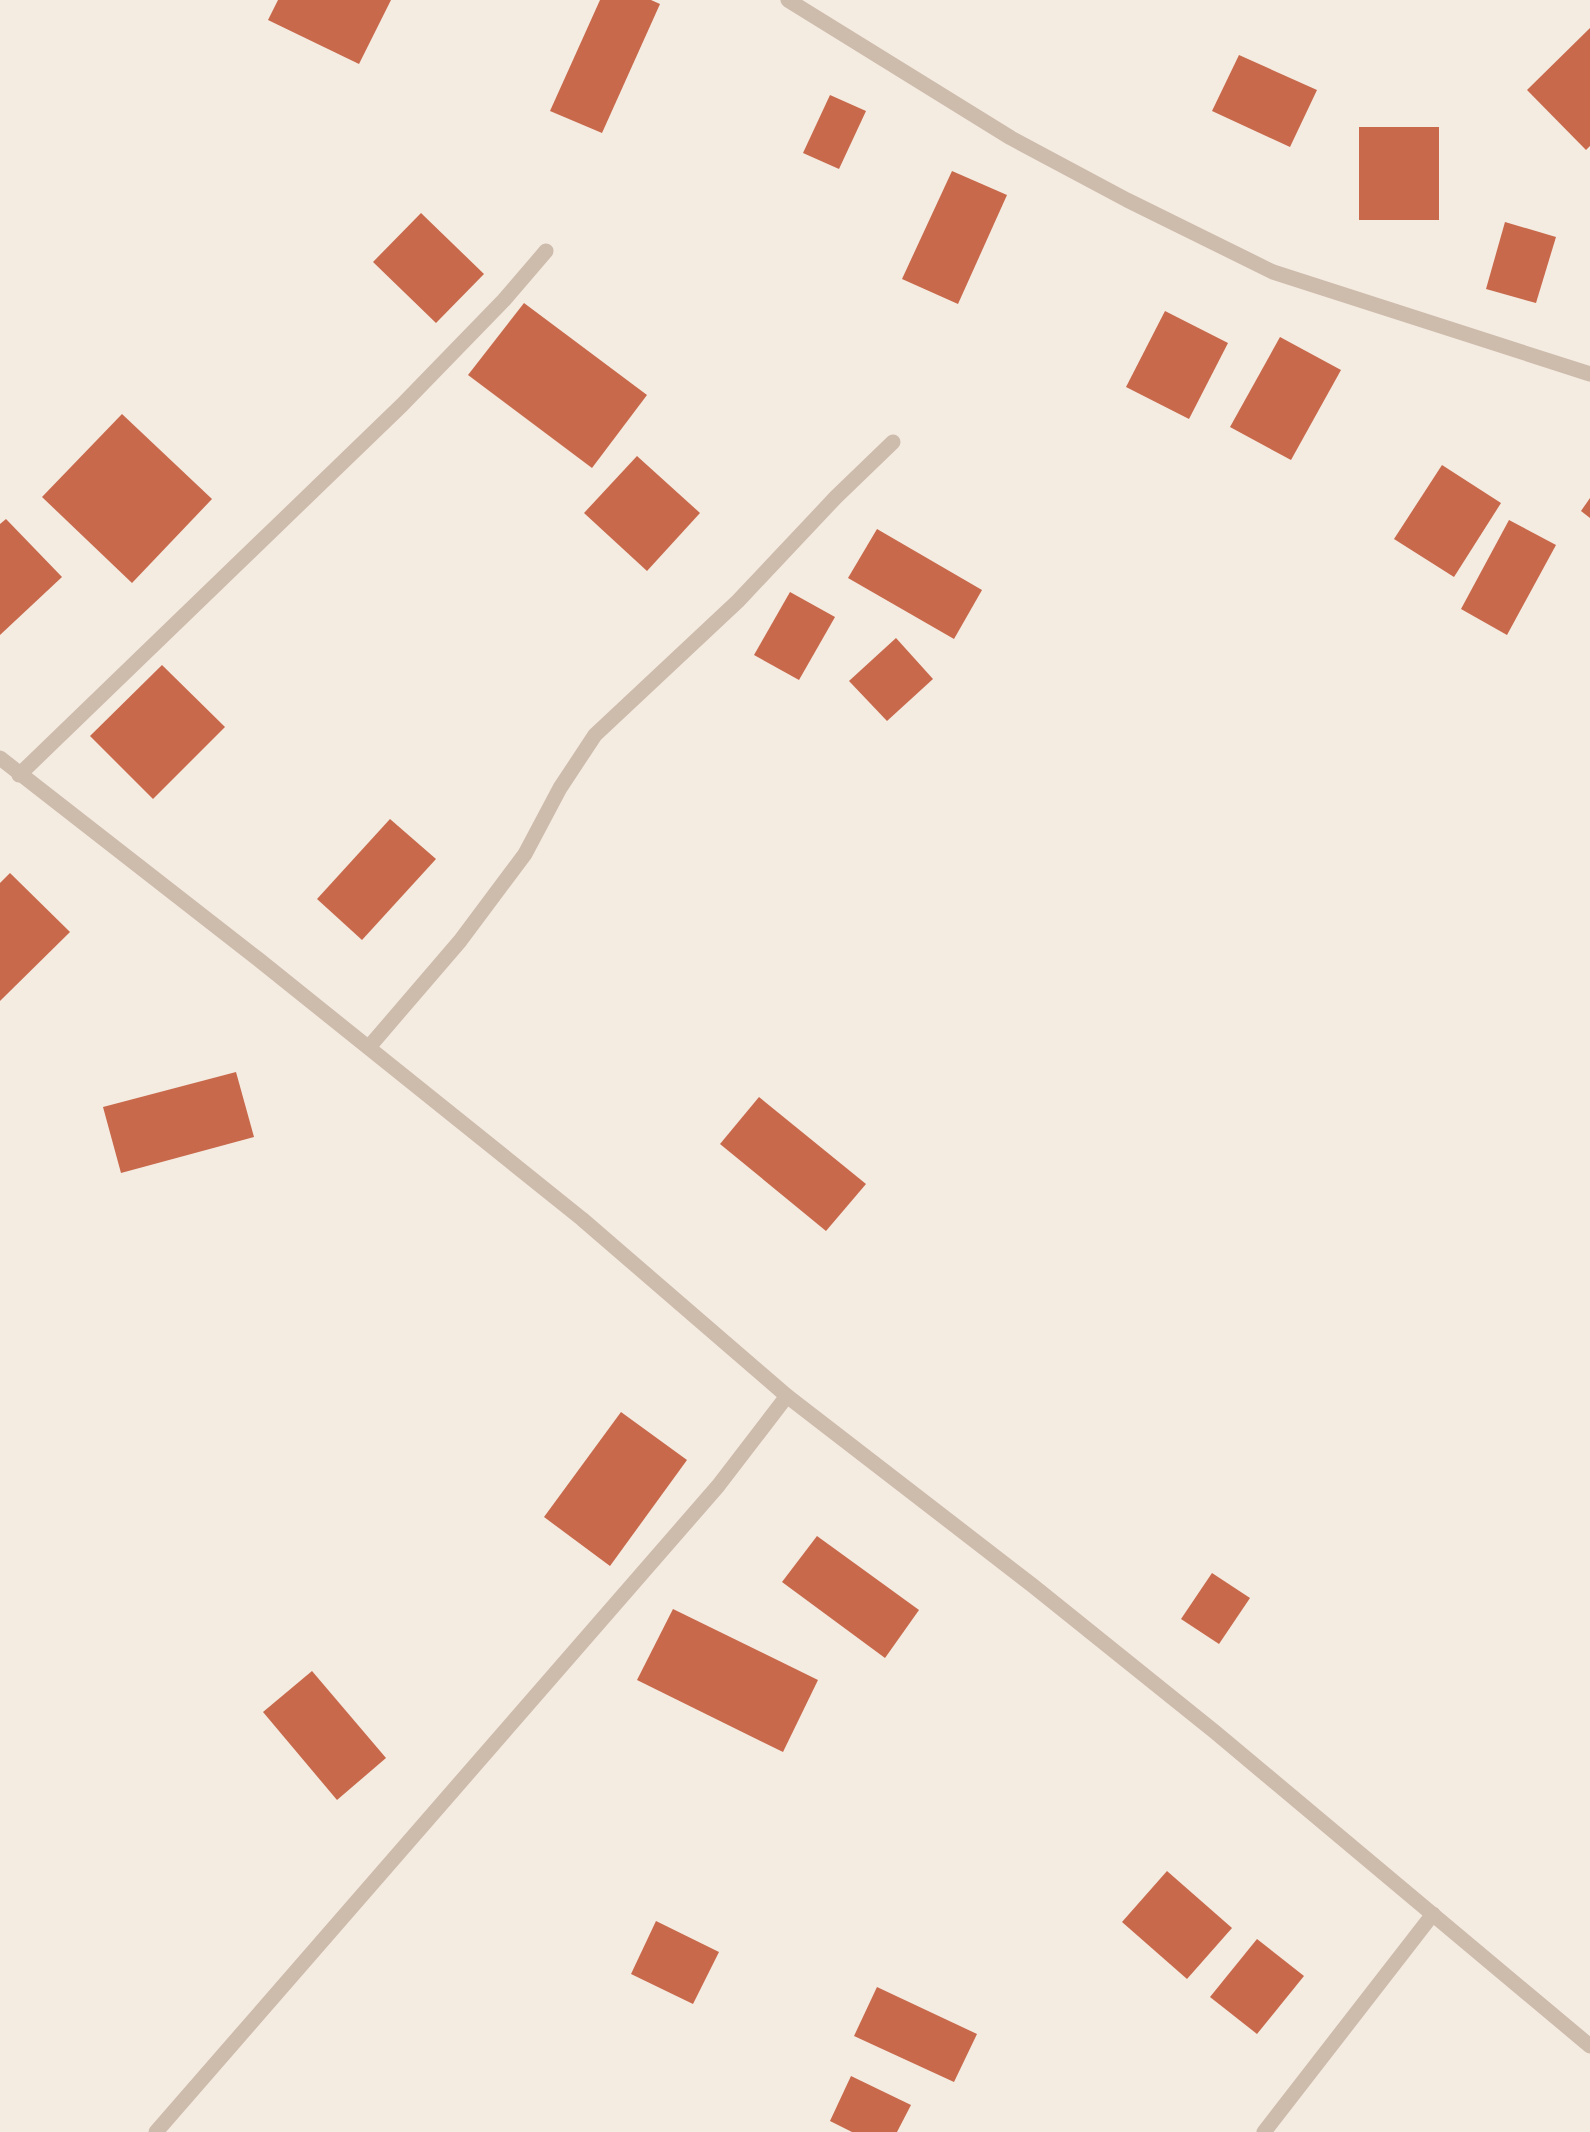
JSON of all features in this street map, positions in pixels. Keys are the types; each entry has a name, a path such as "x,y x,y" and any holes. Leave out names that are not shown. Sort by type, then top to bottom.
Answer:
{"street":[{"path":"788,0 1011,138 1127,200 1273,272 1590,374"},
{"path":"19,775 402,405 504,300 546,251"},
{"path":"369,1047 460,941 525,854 560,788 602,727 738,601 836,497 893,442"},
{"path":"0,758 369,1047 582,1219 787,1396 1187,1710 1590,2046"},
{"path":"156,2132 718,1486 787,1396"},
{"path":"1264,2132 1433,1914"}],"building":[{"path":"278,0 391,0 359,64 268,20"},
{"path":"600,0 651,0 660,4 602,133 550,111"},
{"path":"1590,28 1590,146 1586,150 1527,90"},
{"path":"1239,55 1317,90 1290,147 1212,111"},
{"path":"830,95 866,111 839,169 803,153"},
{"path":"1359,127 1439,127 1439,220 1359,220"},
{"path":"952,171 1007,195 958,304 902,279"},
{"path":"421,213 484,274 436,323 373,262"},
{"path":"1505,222 1556,237 1536,303 1486,289"},
{"path":"524,303 647,395 592,468 468,375"},
{"path":"1165,311 1228,343 1189,419 1126,387"},
{"path":"1280,337 1341,370 1291,460 1230,427"},
{"path":"122,414 212,499 132,583 42,497"},
{"path":"637,456 700,513 647,571 584,513"},
{"path":"1442,465 1501,503 1454,577 1394,539"},
{"path":"1590,498 1590,518 1581,511"},
{"path":"6,519 62,577 0,635 0,524"},
{"path":"1509,520 1556,545 1507,635 1461,609"},
{"path":"877,529 982,590 954,639 848,578"},
{"path":"790,592 835,617 799,680 754,655"},
{"path":"896,638 933,679 887,721 849,681"},
{"path":"162,665 225,727 153,799 90,736"},
{"path":"390,819 436,859 362,940 317,899"},
{"path":"10,873 70,932 0,1001 0,883"},
{"path":"236,1072 254,1137 121,1173 103,1107"},
{"path":"759,1097 866,1184 826,1231 720,1144"},
{"path":"621,1412 687,1460 610,1566 544,1517"},
{"path":"817,1536 919,1610 885,1658 782,1582"},
{"path":"1212,1573 1250,1598 1219,1644 1181,1619"},
{"path":"673,1609 818,1680 783,1752 637,1680"},
{"path":"312,1671 386,1758 337,1800 263,1712"},
{"path":"1167,1871 1232,1928 1187,1979 1122,1922"},
{"path":"656,1921 719,1952 693,2004 631,1974"},
{"path":"1257,1939 1304,1976 1257,2034 1210,1997"},
{"path":"877,1987 977,2034 954,2082 854,2036"},
{"path":"851,2076 911,2105 897,2132 852,2132 830,2121"}]}
